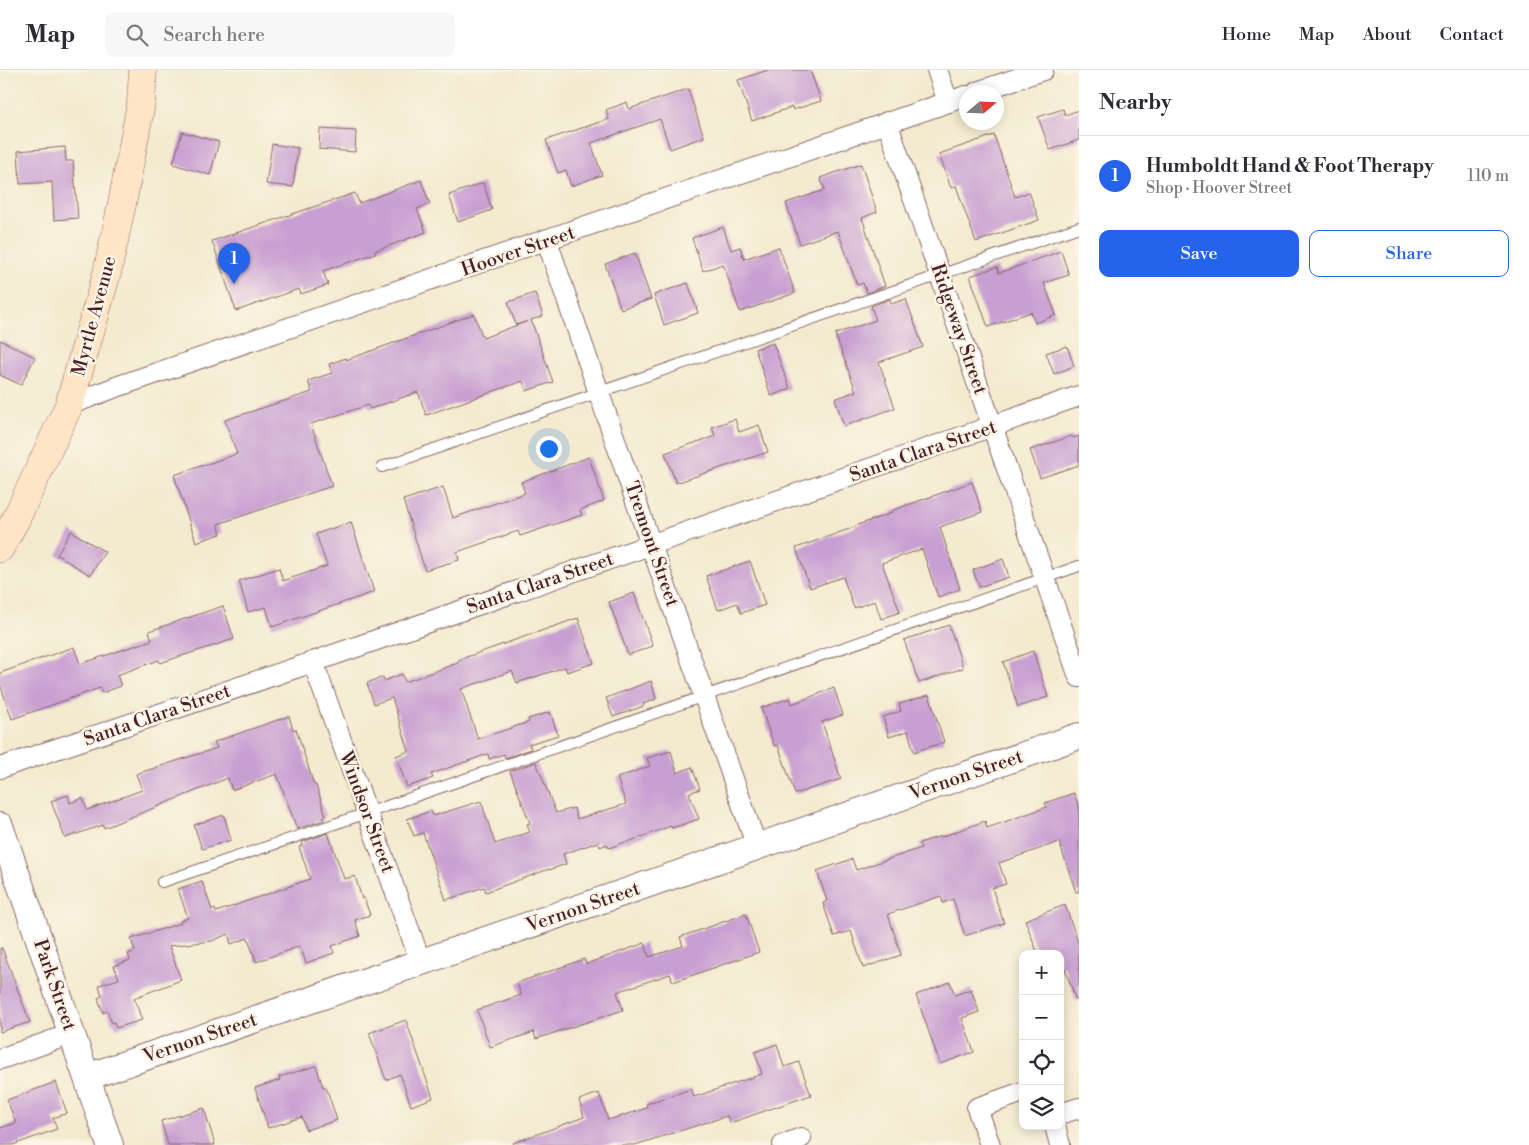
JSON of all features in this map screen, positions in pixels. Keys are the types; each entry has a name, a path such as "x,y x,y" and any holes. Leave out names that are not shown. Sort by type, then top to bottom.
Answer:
{"main road":[{"name":"Myrtle Avenue","path":"0,548 16,519 69,405 111,256 140,103 144,70"}],"street":[{"path":"937,70 957,99"},
{"path":"998,85 1043,70"},
{"name":"Hoover Street","path":"69,405 125,384 957,99"},
{"name":"Ridgeway Street","path":"887,122 1079,677"},
{"name":"Tremont Street","path":"547,241 757,847"},
{"name":"Santa Clara Street","path":"0,768 313,662 1079,396"},
{"name":"Windsor Street","path":"313,662 421,963"},
{"name":"Vernon Street","path":"87,1077 1079,736"},
{"name":"Park Street","path":"0,826 110,1145"},
{"path":"0,1059 71,1034"},
{"path":"990,1145 978,1108 1019,1093"},
{"path":"1064,1113 1079,1108"},
{"path":"1056,1130 1060,1145"}],"lane":[{"path":"382,468 1079,227"},
{"path":"162,882 367,813 1079,566"}],"building":[{"path":"768,70 810,70 821,101 793,110 792,107 752,121 738,80"},
{"path":"688,89 704,137 670,149 660,119 591,143 602,175 571,186 566,170 558,173 546,140 609,119 606,110 627,102 629,109"},
{"path":"1063,109 1065,115 1079,110 1079,140 1050,150 1038,117"},
{"path":"320,129 356,131 355,152 319,149"},
{"path":"182,132 219,142 210,175 173,164"},
{"path":"994,135 1015,197 1029,192 1039,220 976,242 956,186 951,188 939,154"},
{"path":"272,144 298,148 293,187 266,184"},
{"path":"65,147 66,161 73,161 78,218 54,220 52,182 20,184 18,151"},
{"path":"861,164 877,212 862,218 885,286 867,293 863,283 857,285 838,231 800,244 786,203 825,190 820,178"},
{"path":"421,180 430,204 417,209 426,232 375,251 376,253 323,271 328,285 301,294 299,289 236,311 212,241 355,193 359,203"},
{"path":"483,183 492,210 458,222 449,195"},
{"path":"723,227 731,250 740,247 744,259 779,247 795,293 740,312 723,264 703,271 692,238"},
{"path":"1061,251 1069,275 1044,283 1056,315 1035,323 1031,312 988,327 970,276 997,267 999,273"},
{"path":"635,253 651,299 621,309 605,264"},
{"path":"688,283 698,313 664,325 654,295"},
{"path":"535,293 543,316 531,320 553,382 526,391 523,381 426,415 418,392 370,409 368,405 311,424 332,486 218,524 221,534 196,542 174,475 237,454 225,420 312,392 308,381 332,373 329,364 346,358 346,360 474,314 483,338 528,321 516,325 508,302"},
{"path":"890,299 891,304 906,299 923,347 879,362 895,408 844,426 835,399 856,391 835,334 876,320 871,306"},
{"path":"0,340 35,357 21,385 0,375"},
{"path":"773,343 790,389 771,396 755,349"},
{"path":"1067,346 1074,366 1054,374 1046,353"},
{"path":"735,419 739,432 759,425 768,452 676,483 665,453 715,436 712,427"},
{"path":"1072,436 1073,438 1079,436 1079,465 1040,478 1030,450"},
{"path":"589,457 604,501 580,510 582,515 520,536 518,531 457,552 459,560 425,570 403,500 443,487 453,518 525,493 521,482"},
{"path":"972,482 982,512 940,527 960,589 938,597 922,549 882,563 900,612 881,619 875,601 854,608 843,577 810,588 796,548"},
{"path":"351,522 374,592 272,627 266,607 248,612 239,581 279,568 283,581 327,566 316,534"},
{"path":"71,531 105,552 90,575 57,555"},
{"path":"1003,559 1009,577 979,587 973,570"},
{"path":"750,561 765,605 741,613 737,603 718,610 706,576"},
{"path":"634,593 653,646 628,655 609,602"},
{"path":"223,606 234,639 160,663 159,660 117,675 121,686 102,693 100,688 12,719 0,684 0,673 74,647 80,664 152,640 149,631"},
{"path":"578,618 594,663 567,672 565,667 517,683 512,671 461,689 478,739 529,722 528,719 550,712 558,735 529,744 531,749 505,758 504,754 489,759 488,754 431,774 433,778 407,787 396,756 409,751 392,698 374,704 367,683 383,677 384,681 402,674 405,682 458,663 458,660"},
{"path":"949,625 963,668 919,683 904,640"},
{"path":"1033,651 1048,697 1018,707 1003,662"},
{"path":"651,681 656,699 643,704 644,706 613,717 606,698"},
{"path":"834,688 843,715 822,722 841,779 795,794 778,745 774,746 761,708 790,698 792,704"},
{"path":"929,695 944,742 914,752 908,731 889,737 883,717 901,711 899,704"},
{"path":"289,716 293,730 296,729 314,785 316,785 326,816 323,818 324,820 297,829 277,774 232,790 228,778 104,828 103,825 65,838 51,801 68,795 70,803 83,798 87,810 142,790 136,774 217,748 214,742"},
{"path":"671,751 677,773 692,767 700,789 689,793 699,819 672,828 671,826 609,848 607,844 600,847 598,842 563,854 566,864 486,892 484,887 446,900 423,833 414,836 407,819 431,811 433,816 481,801 495,844 530,832 527,824 530,823 510,771 536,762 556,813 574,808 577,819 626,804 617,778 650,766 647,758"},
{"path":"1074,793 1079,807 1079,892 1076,892 1059,842 999,863 1006,884 992,888 1004,923 965,936 953,899 943,903 941,896 888,914 901,955 863,968 851,931 834,936 823,903 827,901 817,871 852,859 856,870 921,848 919,843 985,821 987,828 1047,807 1045,803"},
{"path":"224,815 231,840 202,849 194,825"},
{"path":"328,833 344,879 355,876 362,899 364,898 370,915 355,920 360,936 332,946 334,953 306,963 300,946 256,962 248,938 231,944 228,934 212,941 169,946 181,980 134,998 142,1020 116,1028 107,1011 103,1013 98,998 102,996 99,985 119,979 114,966 130,960 128,954 135,951 131,939 181,923 180,921 188,918 178,889 202,881 212,910 215,909 216,912 310,879 299,847 303,845 302,842"},
{"path":"1065,905 1079,945 1079,999 1076,1000 1064,966 1064,950 1036,950 1025,920"},
{"path":"746,914 759,952 673,982 670,974 617,992 623,1010 536,1039 534,1032 490,1047 477,1010 521,995 517,983 584,959 586,964 645,943 649,957 683,946 680,937"},
{"path":"0,948 2,948 30,1022 0,1032"},
{"path":"950,982 955,995 971,989 979,1012 962,1018 974,1052 940,1064 916,995"},
{"path":"406,1020 433,1098 411,1106 400,1074 386,1080 369,1033"},
{"path":"777,1044 784,1067 799,1062 811,1095 730,1123 727,1116 635,1145 514,1145 513,1143 584,1117 579,1100 599,1093 608,1120 647,1108 646,1104 691,1089 694,1097 762,1074 755,1052"},
{"path":"316,1066 323,1087 326,1087 337,1120 306,1130 302,1117 268,1128 255,1088 280,1080 279,1077"},
{"path":"56,1082 67,1113 53,1118 57,1129 13,1145 0,1145 0,1128 16,1123 7,1100"},
{"path":"204,1108 215,1145 168,1145 161,1121"}],"place":[{"name":"Humboldt Hand & Foot Therapy","path":"234,284"}]}
